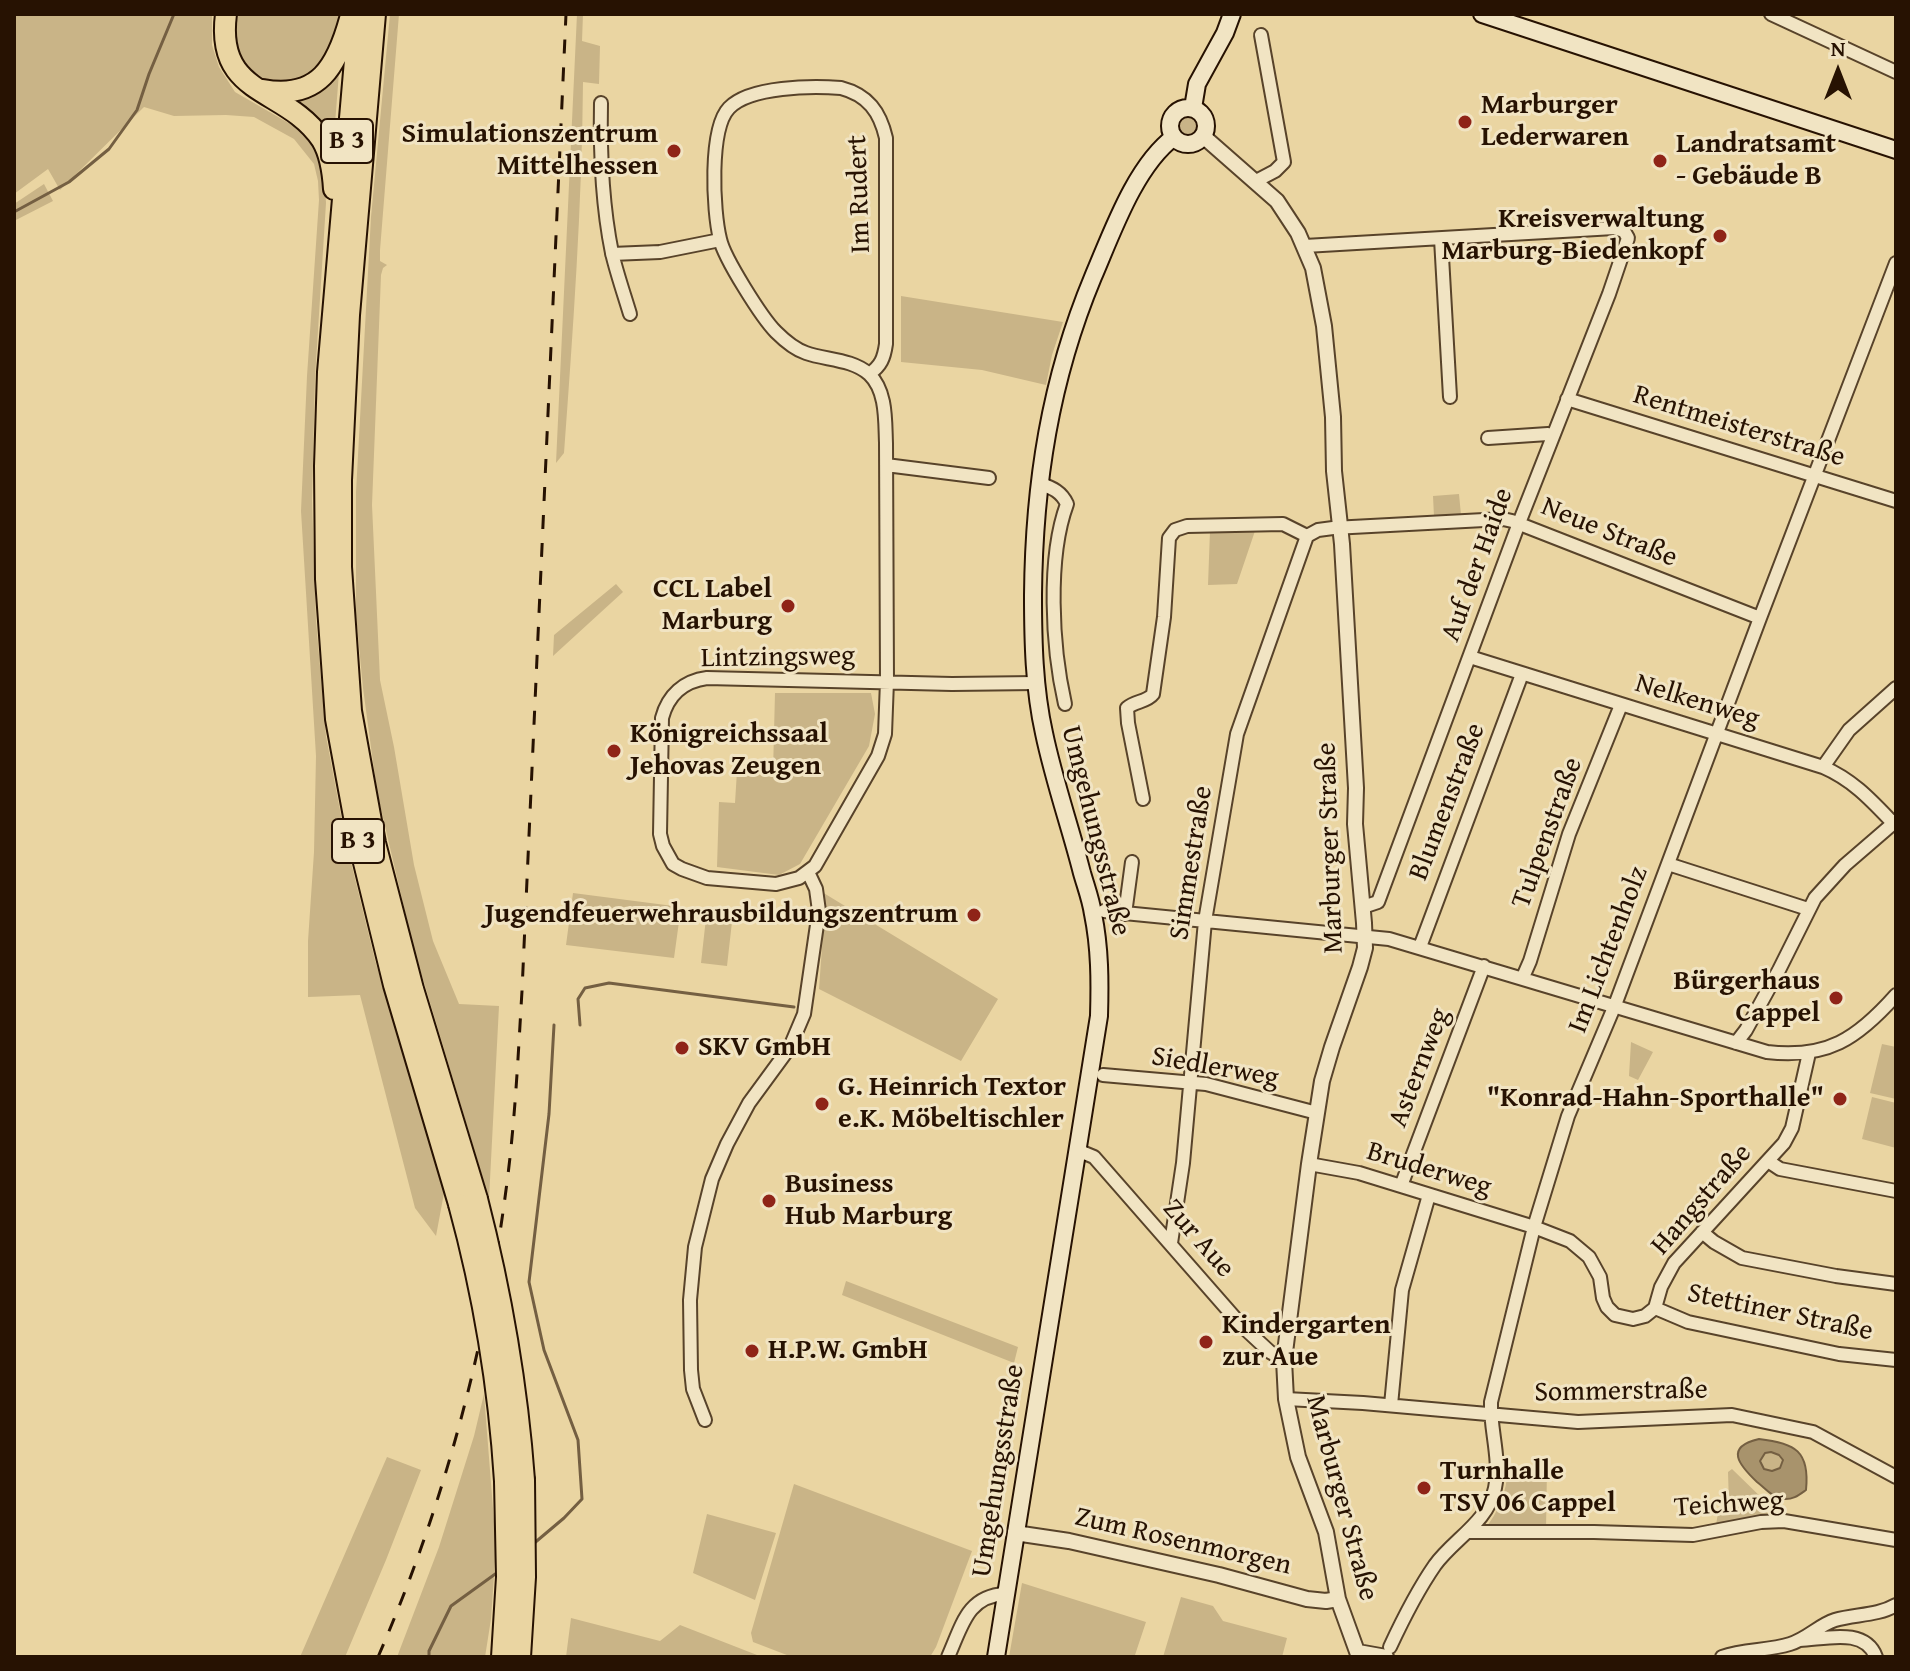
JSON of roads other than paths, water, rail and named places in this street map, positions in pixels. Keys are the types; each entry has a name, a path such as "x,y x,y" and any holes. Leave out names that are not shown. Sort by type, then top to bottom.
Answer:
{"highway":[{"name":"B 3","path":"226,14 224,38 228,58 238,73 303,121 321,139 326,149 335,191 336,269"},
{"name":"B 3","path":"259,89 285,92 318,81 341,49 352,14"},
{"name":"B 3","path":"359,14 328,372 326,579 336,719 358,838 394,985 497,1278 517,1398 516,1533 525,1577 520,1657"},
{"name":"B 3","path":"375,14 349,315 341,480 341,567 351,711 375,843 468,1201"},
{"name":"B 3","path":"502,1657 506,1587 516,1533"}],"main road":[{"path":"1193,108 1197,84 1232,14"},
{"path":"1482,14 1893,152"},
{"path":"1193,108 1200,112 1206,122 1203,136 1197,142 1188,144 1178,141 1170,124 1173,116 1182,109 1193,108"},
{"name":"Umgehungsstraße","path":"996,1657 1099,1016 1100,974 1093,910 1054,779 1036,683 1033,625 1039,483 1056,388 1081,305 1138,179 1174,137"}],"street":[{"path":"1771,14 1896,72"},
{"path":"1256,181 1284,162 1261,35"},
{"name":"Im Rudert","path":"831,87 850,90 871,103 880,118 886,138 885,352 878,368 869,374 846,363 804,352 783,340 749,294 720,240 715,200 715,147 720,123 730,107 740,100 759,93 831,87"},
{"path":"601,103 600,144 605,207 612,254 630,314"},
{"name":"Marburger Straße","path":"1203,136 1277,201 1305,246 1313,268 1324,326 1342,544 1356,788 1356,848 1365,948 1322,1081 1284,1360 1286,1399 1298,1457 1328,1541 1338,1599 1359,1655"},
{"name":"Auf der Haide","path":"1363,907 1378,902 1628,238 1624,231 1614,228 1441,239"},
{"path":"1305,246 1441,239 1450,397"},
{"path":"612,254 660,252 720,240"},
{"name":"Im Lichtenholz","path":"1388,1652 1424,1581 1446,1552 1469,1532 1489,1504 1496,1482 1497,1459 1491,1402 1534,1227 1568,1116 1615,1005 1814,476 1892,288 1896,263"},
{"path":"869,374 884,408 887,681"},
{"name":"Rentmeisterstraße","path":"1567,399 1896,501"},
{"path":"1488,438 1553,436"},
{"path":"886,465 989,478"},
{"path":"1039,483 1057,490 1067,504 1060,523 1054,594 1065,704"},
{"name":"Neue Straße","path":"1340,528 1503,519 1760,618"},
{"path":"1143,799 1127,708 1153,694 1164,617 1169,538 1175,530 1187,526 1274,523 1291,527 1307,536 1318,530 1340,528"},
{"name":"Simmestraße","path":"1171,1243 1183,1163 1205,921 1237,734 1307,536"},
{"name":"Nelkenweg","path":"1470,657 1823,767 1860,788 1894,822"},
{"name":"Blumenstraße","path":"1420,947 1522,674"},
{"name":"Lintzingsweg","path":"887,681 885,734 878,756 821,856 808,872 788,882 759,883 707,878 673,864 663,846 659,819 661,729 664,710 674,694 695,680 707,678 1036,683"},
{"path":"1823,767 1849,730 1896,688"},
{"name":"Tulpenstraße","path":"1523,977 1569,834 1621,705"},
{"path":"1736,1043 1779,970 1808,909 1830,879 1894,822"},
{"path":"1125,914 1132,862"},
{"path":"1668,864 1808,909"},
{"path":"705,1420 693,1389 691,1370 690,1300 695,1247 712,1179 727,1144 749,1103 790,1047 804,1014 819,911 816,889 808,872"},
{"path":"1104,911 1389,939 1767,1052 1809,1053 1833,1046 1865,1025 1896,995"},
{"name":"Asternweg","path":"1401,1186 1484,966"},
{"name":"Hangstraße","path":"1655,1308 1661,1287 1674,1263 1784,1143 1792,1128 1809,1053"},
{"name":"Siedlerweg","path":"1103,1075 1191,1082 1317,1113"},
{"name":"Zur Aue","path":"1077,1150 1094,1157 1242,1326 1270,1352 1284,1360"},
{"path":"1768,1161 1780,1169 1896,1191"},
{"name":"Bruderweg","path":"1309,1164 1359,1173 1534,1227"},
{"path":"1391,1405 1402,1290 1429,1195"},
{"path":"1534,1227 1570,1241 1589,1257 1600,1277 1607,1307 1615,1315 1633,1319 1645,1316 1655,1308"},
{"path":"1702,1232 1742,1258 1896,1284"},
{"name":"Stettiner Straße","path":"1655,1308 1688,1322 1839,1354 1896,1360"},
{"name":"Sommerstraße","path":"1286,1399 1578,1422 1732,1415 1813,1432 1896,1477"},
{"name":"Teichweg","path":"1469,1532 1693,1535 1761,1522 1784,1521 1896,1540"},
{"name":"Zum Rosenmorgen","path":"1015,1533 1069,1541 1219,1575 1307,1599 1338,1599"},
{"path":"948,1657 969,1611 989,1595 1005,1594"},
{"path":"1799,1641 1830,1621 1879,1613 1896,1605"},
{"path":"1879,1613 1896,1615"},
{"path":"1722,1657 1799,1641 1842,1637 1854,1638 1869,1645 1876,1657"},
{"path":"1359,1655 1388,1652"}],"waterway":[{"path":"14,212 69,182 109,149 137,110 174,14"},
{"path":"580,1025 578,999 585,988 609,983 794,1007"},
{"path":"532,1545 582,1499 578,1440 544,1350 529,1282 549,1114 554,1025"},
{"path":"429,1657 451,1606 498,1572"}],"railway":[{"path":"378,1657 422,1544 458,1428 486,1310 509,1165 522,991 566,14"}],"place":[{"name":"Marburger Lederwaren","path":"1465,122"},
{"name":"Simulationszentrum Mittelhessen","path":"674,151"},
{"name":"Landratsamt - Gebäude B","path":"1660,161"},
{"name":"Kreisverwaltung Marburg-Biedenkopf","path":"1720,236"},
{"name":"CCL Label Marburg","path":"788,606"},
{"name":"Königreichssaal Jehovas Zeugen","path":"614,751"},
{"name":"Jugendfeuerwehrausbildungszentrum","path":"974,915"},
{"name":"Bürgerhaus Cappel","path":"1836,998"},
{"name":"SKV GmbH","path":"682,1048"},
{"name":"\"Konrad-Hahn-Sporthalle\"","path":"1840,1099"},
{"name":"G. Heinrich Textor e.K. Möbeltischler","path":"822,1104"},
{"name":"Business Hub Marburg","path":"769,1201"},
{"name":"Kindergarten zur Aue","path":"1206,1342"},
{"name":"H.P.W. GmbH","path":"752,1351"},
{"name":"Turnhalle TSV 06 Cappel","path":"1424,1488"}]}
